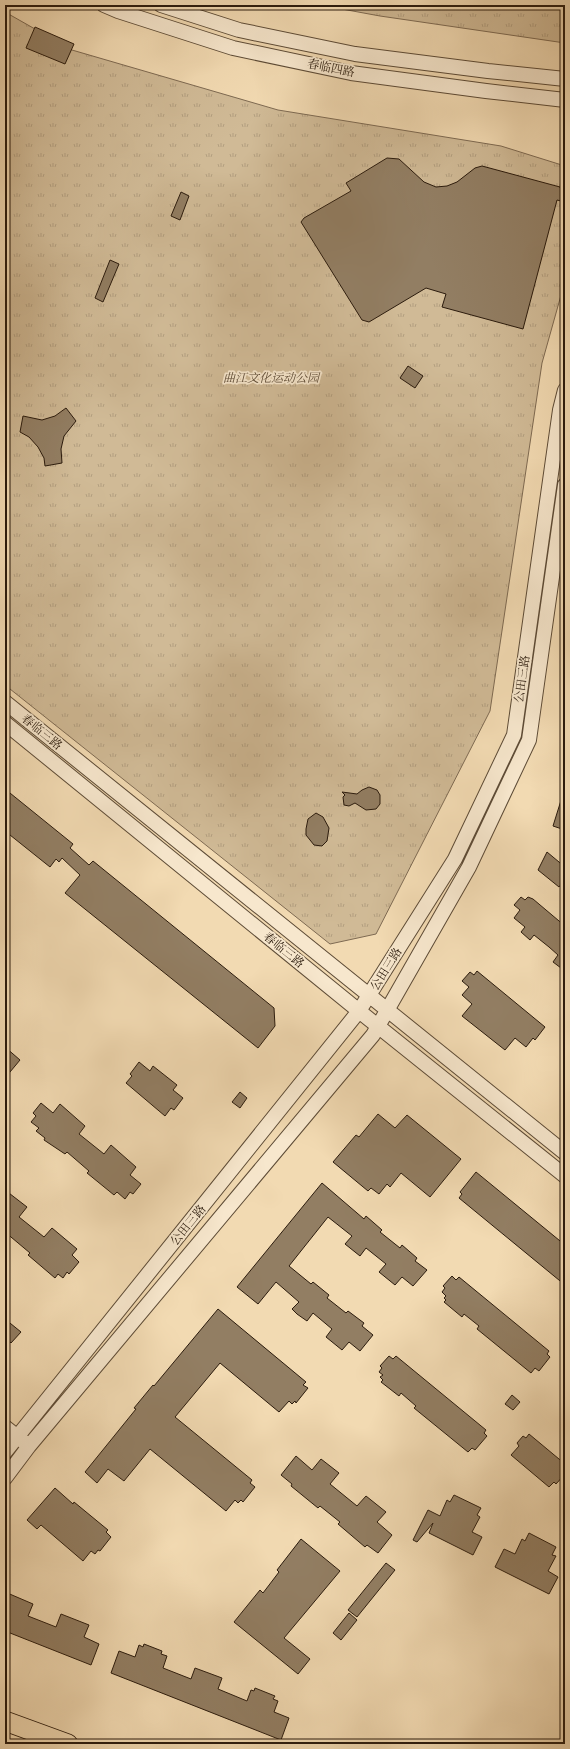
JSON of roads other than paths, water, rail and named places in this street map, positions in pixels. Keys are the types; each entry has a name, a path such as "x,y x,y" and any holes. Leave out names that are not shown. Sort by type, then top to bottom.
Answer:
{"highway":[{"path":"5,1721 68,1744"}],"street":[{"name":"春临四路","path":"104,5 118,11 233,48 352,73 565,100"},
{"name":"春临四路","path":"161,5 239,30 355,54 565,79"},
{"name":"公田三路","path":"5,1451 359,1011 455,859 514,735 560,410 565,390"},
{"name":"公田三路","path":"5,1478 29,1446 378,1027 469,867 529,740 565,485"},
{"name":"春临三路","path":"5,702 565,1153"},
{"name":"春临三路","path":"5,722 378,1027 565,1176"},
{"path":"5,1427 29,1446"},
{"path":"5,1451 18,1461"}],"park label":[{"name":"曲江文化运动公园","path":"271,378"}]}
